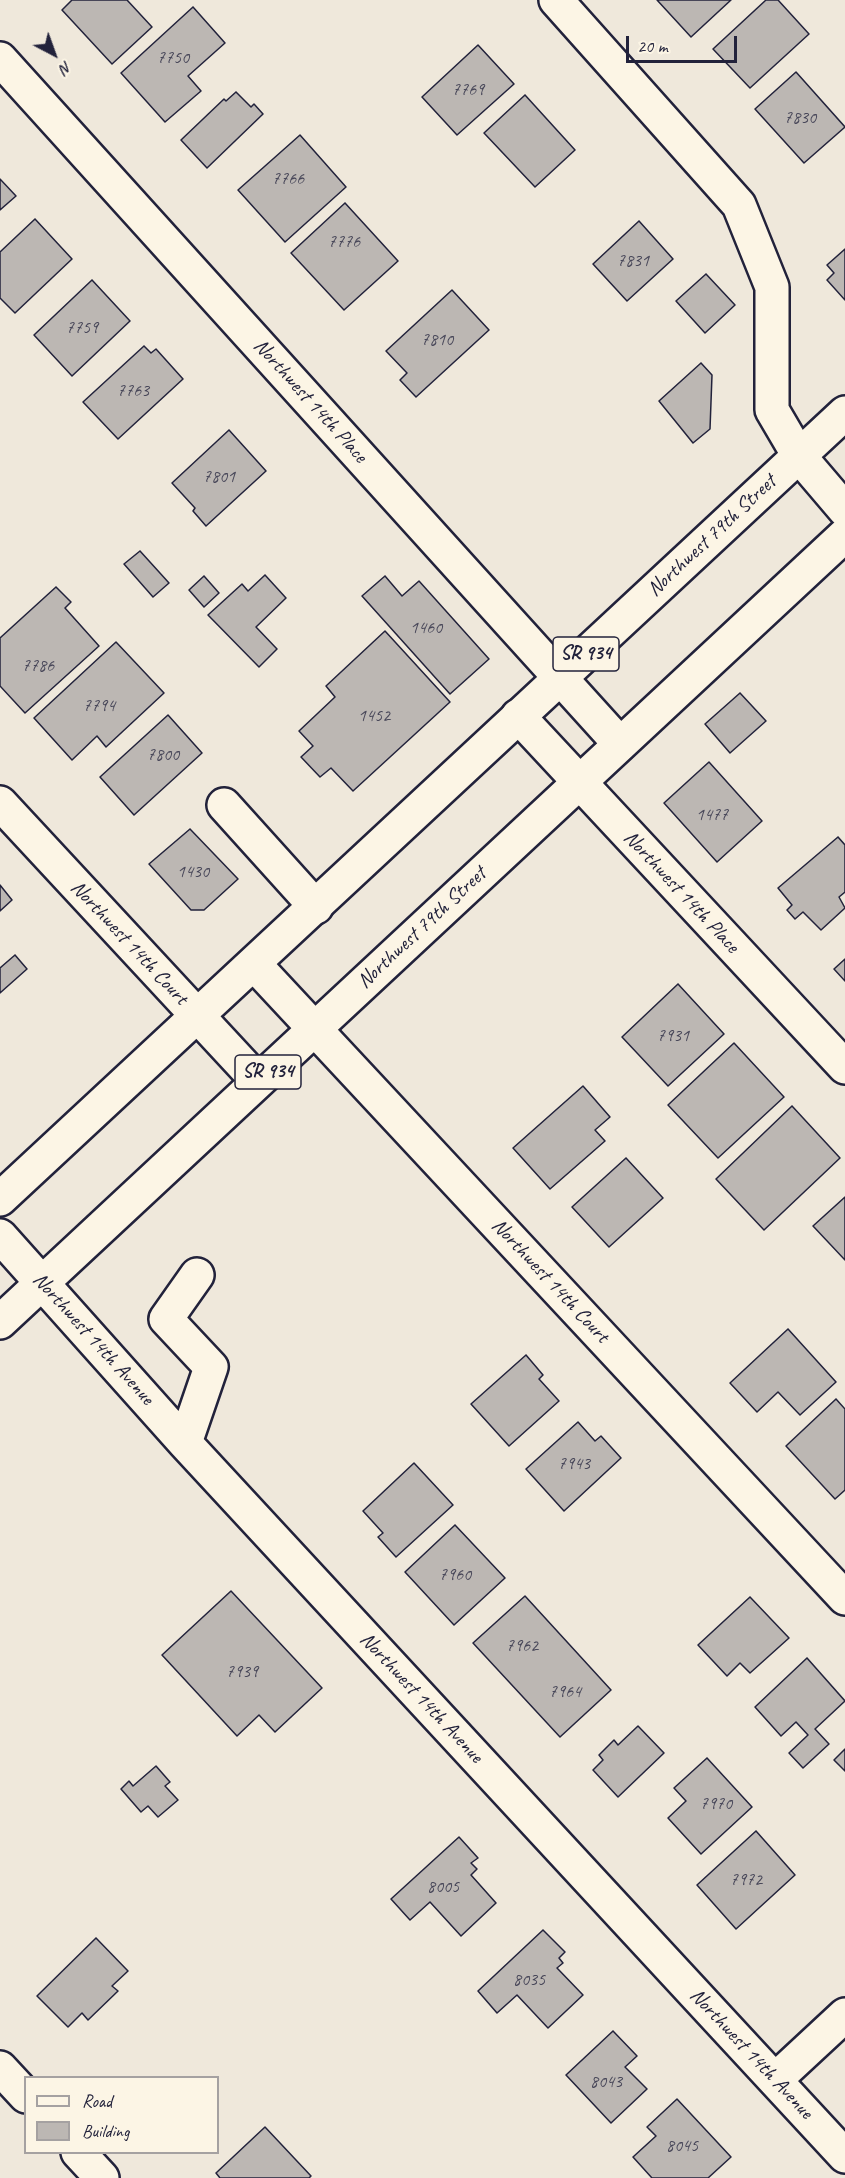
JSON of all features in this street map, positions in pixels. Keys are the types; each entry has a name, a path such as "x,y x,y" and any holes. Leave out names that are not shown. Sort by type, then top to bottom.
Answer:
{"street":[{"path":"556,0 739,205 772,287 772,410 799,456 845,510"},
{"name":"Northwest 14th Place","path":"0,59 620,744"},
{"name":"Northwest 79th Street","path":"0,1199 845,413"},
{"name":"Northwest 79th Street","path":"0,1322 845,535"},
{"name":"Northwest 14th Place","path":"518,716 845,1067"},
{"name":"Northwest 14th Court","path":"0,803 258,1082"},
{"path":"224,806 316,907"},
{"name":"Northwest 14th Court","path":"255,964 845,1598"},
{"name":"Northwest 14th Avenue","path":"0,1236 185,1443 845,2156"},
{"path":"185,1443 211,1367 166,1319 197,1275"},
{"path":"775,2080 845,2015"},
{"path":"0,2068 24,2094"},
{"path":"80,2154 102,2178"}],"building":[{"path":"72,0 127,0 152,27 112,64 62,10"},
{"path":"657,0 731,0 691,37"},
{"path":"766,0 778,0 809,34 750,88 713,49"},
{"path":"193,7 225,43 188,76 201,91 165,122 121,73"},
{"path":"478,45 514,84 457,135 422,97"},
{"path":"796,72 845,127 804,163 755,109"},
{"path":"236,92 251,107 254,104 263,114 207,168 181,140 224,99 226,101"},
{"path":"525,95 575,150 535,187 484,133"},
{"path":"300,135 346,187 285,242 238,190"},
{"path":"0,179 16,196 0,210"},
{"path":"345,203 398,261 344,310 291,253"},
{"path":"35,219 72,259 15,313 0,298 0,252"},
{"path":"639,221 673,259 627,301 593,264"},
{"path":"845,249 845,300 827,280 834,273 827,265"},
{"path":"706,274 735,305 705,333 676,301"},
{"path":"92,280 130,321 72,376 34,335"},
{"path":"452,290 489,330 416,397 400,380 407,373 386,351"},
{"path":"144,346 151,353 156,349 183,379 118,439 83,402"},
{"path":"701,363 712,375 710,429 693,443 659,401"},
{"path":"229,430 266,471 206,526 193,511 195,508 172,483"},
{"path":"140,551 169,583 153,597 124,564"},
{"path":"265,575 286,598 256,627 277,649 259,667 208,615 242,584 248,591"},
{"path":"204,576 219,593 204,607 189,590"},
{"path":"385,576 402,596 419,581 489,659 450,694 362,596"},
{"path":"56,587 71,602 65,608 99,646 25,713 0,686 0,638"},
{"path":"385,631 450,702 353,791 331,768 320,777 301,757 313,746 299,731 335,697 326,686"},
{"path":"116,642 164,693 106,747 97,736 72,760 34,718"},
{"path":"740,693 766,721 730,753 705,724"},
{"path":"168,715 202,753 134,815 100,777"},
{"path":"709,762 762,821 717,862 664,803"},
{"path":"190,829 238,879 204,910 191,910 149,864"},
{"path":"838,837 845,845 845,892 839,897 845,908 821,930 803,912 795,919 787,910 792,905 778,888"},
{"path":"0,885 12,900 0,911"},
{"path":"15,955 27,969 0,993 0,968"},
{"path":"845,959 845,981 834,969"},
{"path":"678,984 724,1034 668,1086 622,1037"},
{"path":"734,1043 784,1097 718,1158 668,1105"},
{"path":"583,1086 610,1117 595,1130 605,1141 550,1189 513,1148"},
{"path":"792,1106 840,1158 764,1230 716,1179"},
{"path":"626,1158 663,1198 609,1247 572,1207"},
{"path":"845,1197 845,1260 813,1226"},
{"path":"788,1329 836,1382 800,1415 778,1392 757,1412 730,1383"},
{"path":"526,1355 543,1375 539,1379 559,1401 509,1446 471,1404"},
{"path":"836,1399 845,1409 845,1490 835,1499 786,1446"},
{"path":"578,1422 595,1441 601,1436 621,1458 564,1511 526,1469"},
{"path":"414,1463 453,1505 396,1557 378,1537 383,1533 363,1511"},
{"path":"455,1525 505,1578 454,1625 405,1572"},
{"path":"231,1591 322,1688 275,1732 259,1715 237,1736 162,1655"},
{"path":"525,1596 611,1690 560,1737 473,1643"},
{"path":"750,1597 789,1638 750,1673 740,1663 727,1676 698,1645"},
{"path":"807,1658 845,1701 815,1729 829,1744 803,1768 789,1753 808,1735 796,1722 781,1736 755,1707"},
{"path":"638,1726 664,1753 618,1797 593,1770 603,1760 599,1755 614,1740 618,1745"},
{"path":"845,1749 845,1771 834,1760"},
{"path":"707,1758 752,1807 701,1854 668,1818 686,1801 674,1788"},
{"path":"156,1766 170,1782 165,1786 178,1800 158,1817 148,1806 141,1812 121,1789 129,1781 133,1786"},
{"path":"756,1831 795,1875 736,1929 697,1885"},
{"path":"459,1837 478,1858 471,1863 477,1869 471,1875 496,1903 461,1936 430,1902 410,1920 391,1899"},
{"path":"543,1930 565,1952 559,1958 563,1963 557,1968 583,1995 548,2028 517,1995 497,2013 478,1991"},
{"path":"96,1938 128,1971 112,1986 118,1991 88,2020 82,2013 68,2027 37,1996"},
{"path":"613,2031 637,2056 625,2067 647,2089 611,2123 566,2075"},
{"path":"677,2099 731,2157 708,2178 652,2178 633,2157 656,2136 647,2127"},
{"path":"265,2127 311,2176 309,2178 220,2178 216,2173"}]}
